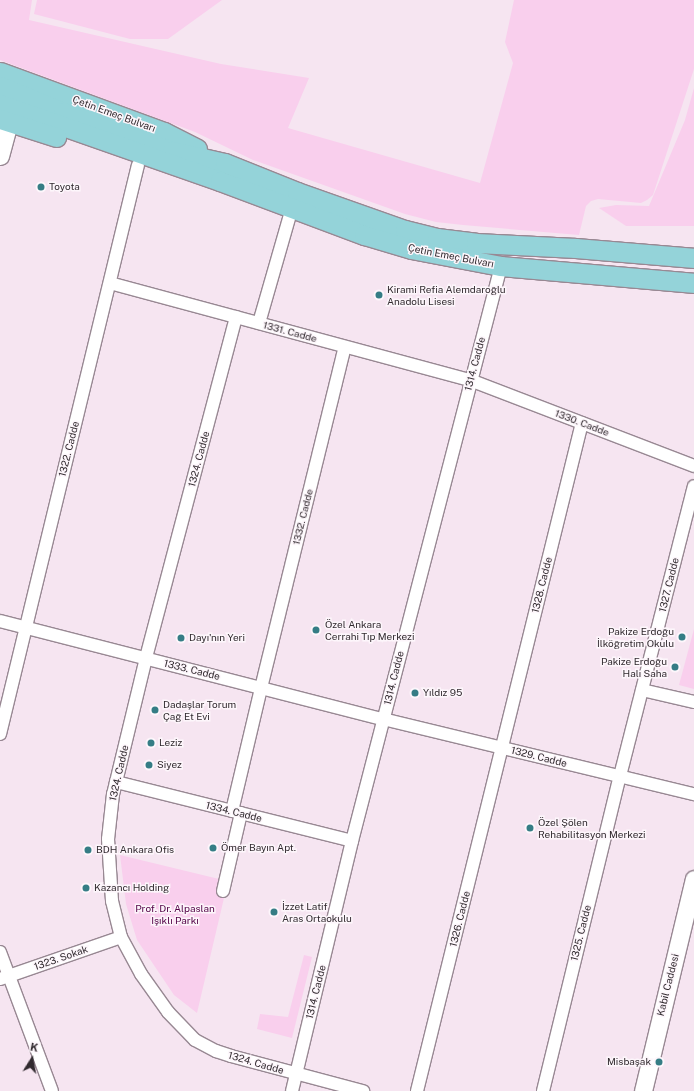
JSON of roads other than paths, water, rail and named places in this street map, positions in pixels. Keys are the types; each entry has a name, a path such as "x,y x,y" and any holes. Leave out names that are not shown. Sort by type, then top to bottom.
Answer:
{"main road":[{"name":"Çetin Emeç Bulvarı","path":"0,72 164,132 223,172"},
{"name":"Çetin Emeç Bulvarı","path":"0,86 63,112 172,151 223,172 292,208 364,235 411,249 501,266 694,283"},
{"name":"Çetin Emeç Bulvarı","path":"0,104 223,172 297,192 406,230 437,238 471,242 576,248 694,258"},
{"name":"Çetin Emeç Bulvarı","path":"4,120 138,165 223,172"},
{"path":"0,156 4,120"},
{"path":"649,279 694,292"},
{"name":"Kabil Caddesi","path":"643,1091 694,879"}],"street":[{"name":"1322. Cadde","path":"0,734 138,165"},
{"path":"259,323 292,208"},
{"name":"1314. Cadde","path":"292,1091 352,841 470,380 501,266"},
{"name":"1331. Cadde","path":"110,283 470,380"},
{"name":"1324. Cadde","path":"236,317 146,658 116,782 108,826 107,854 112,901 121,937 141,974 168,1012 195,1040 224,1054 363,1091"},
{"name":"1332. Cadde","path":"223,891 260,688 345,347"},
{"name":"1330. Cadde","path":"470,380 694,466"},
{"name":"1328. Cadde","path":"503,748 582,423"},
{"name":"1327. Cadde","path":"620,776 694,486"},
{"name":"1333. Cadde","path":"0,621 384,719"},
{"path":"642,690 694,702"},
{"name":"1329. Cadde","path":"384,719 694,794"},
{"name":"1326. Cadde","path":"417,1091 503,748"},
{"name":"1325. Cadde","path":"543,1091 620,776"},
{"name":"1334. Cadde","path":"116,782 352,841"},
{"name":"1323. Sokak","path":"4,978 121,937"},
{"path":"0,952 4,978 52,1091"}],"place":[{"name":"Toyota","path":"41,187"},
{"name":"Kirami Refia Alemdaroğlu Anadolu Lisesi","path":"379,295"},
{"name":"Özel Ankara Cerrahi Tıp Merkezi","path":"316,630"},
{"name":"Pakize Erdoğu İlköğretim Okulu","path":"682,637"},
{"name":"Dayı'nın Yeri","path":"181,638"},
{"name":"Pakize Erdoğu Halı Saha","path":"675,667"},
{"name":"Yıldız 95","path":"415,693"},
{"name":"Dadaşlar Torum Çağ Et Evi","path":"155,710"},
{"name":"Leziz","path":"151,743"},
{"name":"Siyez","path":"149,765"},
{"name":"Özel Şölen Rehabilitasyon Merkezi","path":"530,828"},
{"name":"Ömer Bayın Apt.","path":"213,848"},
{"name":"BDH Ankara Ofis","path":"88,850"},
{"name":"Kazancı Holding","path":"86,888"},
{"name":"İzzet Latif Aras Ortaokulu","path":"274,912"},
{"name":"Misbaşak","path":"659,1062"}],"park label":[{"name":"Prof. Dr. Alpaslan Işıklı Parkı","path":"175,914"}]}
